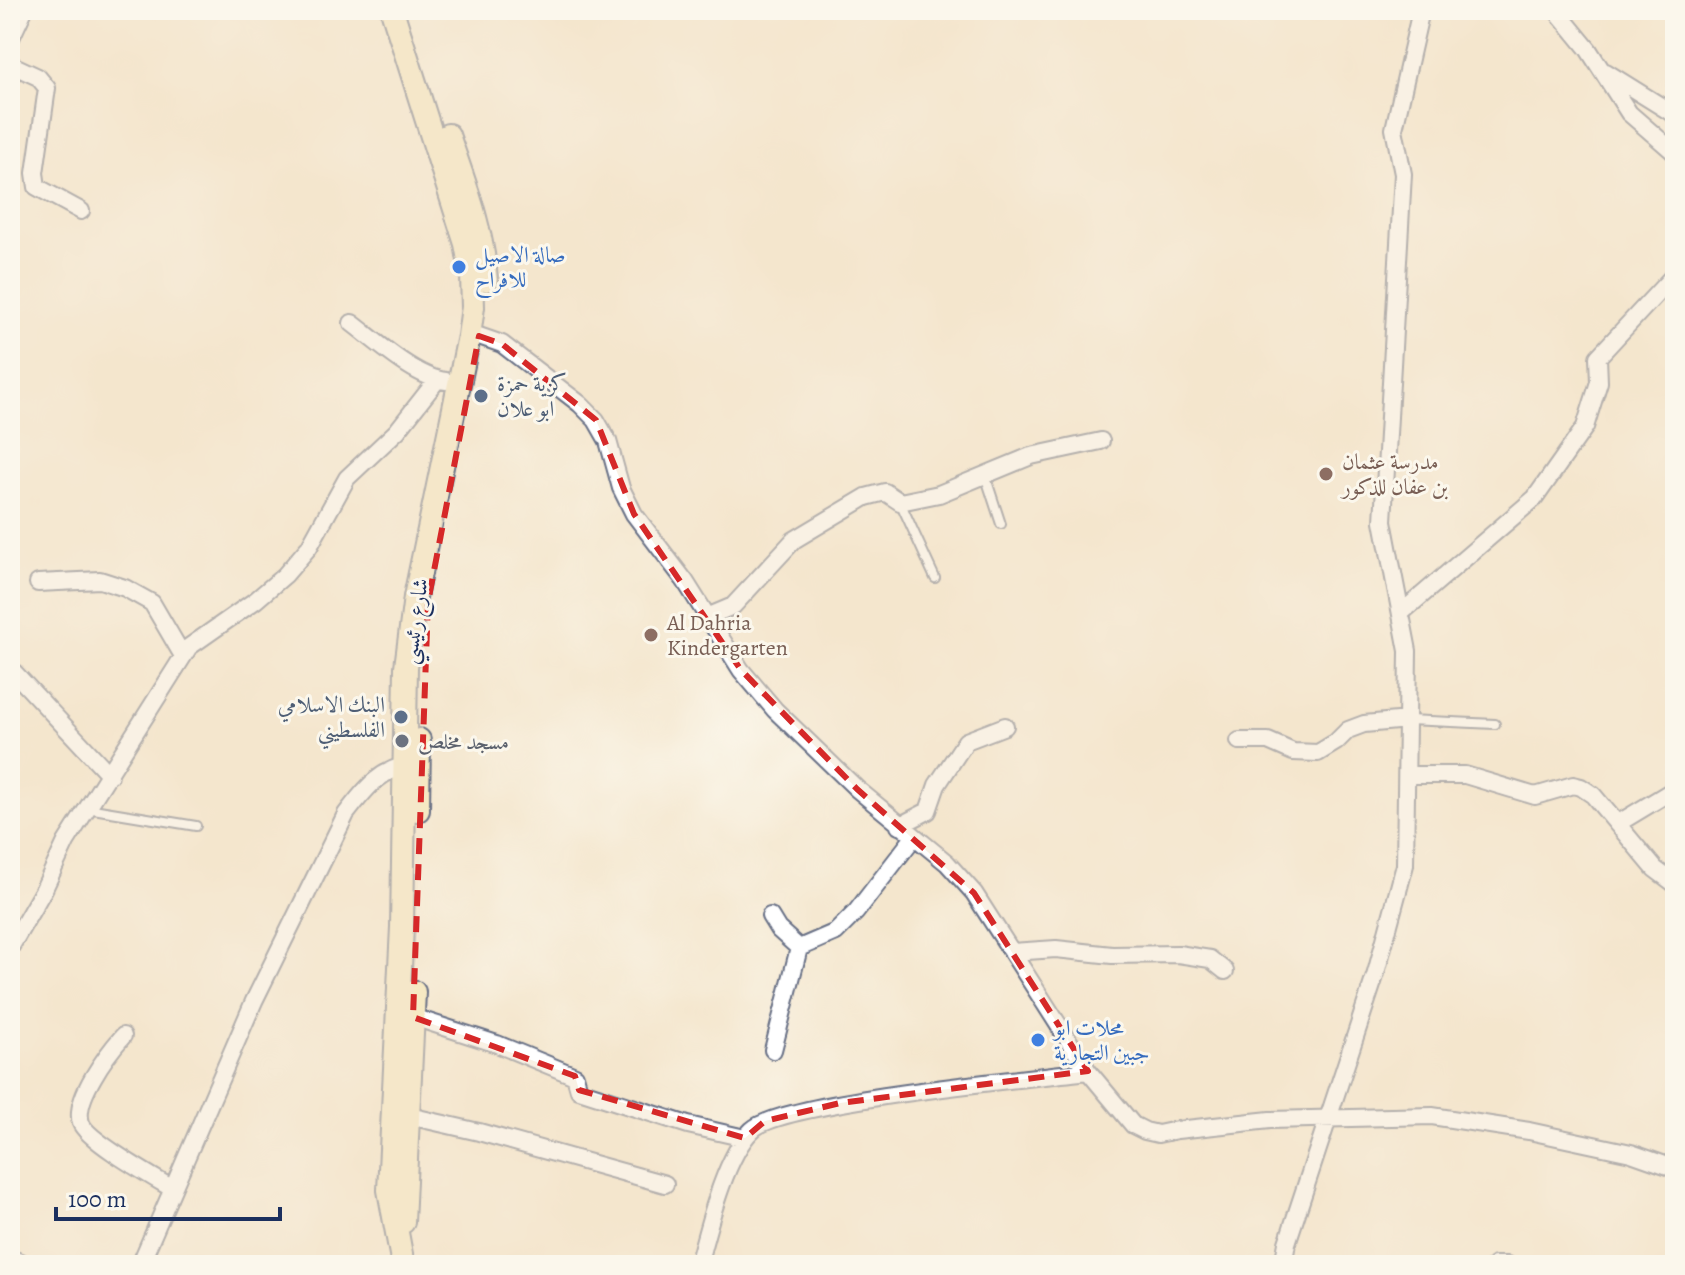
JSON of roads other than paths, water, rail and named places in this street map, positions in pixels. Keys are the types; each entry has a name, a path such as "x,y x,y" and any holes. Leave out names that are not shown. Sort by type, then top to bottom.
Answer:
{"main road":[{"name":"شارع رئيسي","path":"392,10 466,244 472,276 474,336"},
{"name":"شارع رئيسي","path":"402,1256 389,1190 413,1017 411,765 406,667 415,597 486,277 472,205 406,10"},
{"name":"شارع رئيسي","path":"401,1116 402,927 411,765"}],"street":[{"path":"10,40 24,10"},
{"path":"1283,1265 1287,1243 1376,973 1405,865 1408,651 1383,521 1403,174 1394,129 1421,10"},
{"path":"1556,10 1601,69 1629,113 1675,153"},
{"path":"10,64 37,76 47,88 35,173 37,187 81,211"},
{"path":"1601,69 1675,115"},
{"path":"1401,613 1535,498 1585,427 1599,382 1598,357 1675,274"},
{"path":"352,323 394,355 437,380 465,380"},
{"path":"474,336 502,344 596,420 608,441 627,501 741,670 775,710 899,826 947,863 974,893 1088,1071 1139,1129 1165,1134 1270,1120 1432,1116 1529,1131 1617,1150 1668,1166"},
{"path":"10,948 86,808 110,775 189,647 256,600 285,575 309,547 347,478 397,431 437,380"},
{"path":"707,617 733,606 756,577 794,540 866,497 885,492 900,502 939,494 1031,456 1101,441"},
{"path":"38,583 100,580 125,588 152,603 183,656"},
{"path":"10,668 110,775"},
{"path":"1239,741 1268,741 1293,752 1318,753 1348,730 1364,724 1408,720"},
{"path":"899,826 928,811 937,785 966,741 1005,726"},
{"path":"140,1265 254,1001 346,814 383,772 411,765"},
{"path":"1407,775 1465,775 1535,796 1577,785 1593,795 1655,869 1675,884"},
{"path":"1617,824 1675,789"},
{"path":"799,948 836,932 856,912 914,837"},
{"path":"770,916 778,929 799,948"},
{"path":"773,1050 799,948"},
{"path":"1012,952 1056,949 1112,955 1178,954 1210,959 1225,971"},
{"path":"413,1017 497,1044 575,1076 579,1090 688,1125 745,1138"},
{"path":"123,1036 97,1066 81,1111 81,1122 92,1137 171,1188"},
{"path":"698,1265 730,1162 745,1138 765,1121 840,1103 1088,1071"},
{"path":"401,1116 479,1132 665,1184"},
{"path":"10,1258 27,1265"},
{"path":"1495,1265 1507,1265"}],"lane":[{"path":"985,475 1001,524"},
{"path":"900,502 935,578"},
{"path":"1408,720 1495,724"},
{"path":"86,808 196,826"}],"place":[{"name":"صالة الاصيل للافراح","path":"459,267"},
{"name":"كزية حمزة ابو علان","path":"481,396"},
{"name":"مدرسة عثمان بن عفان للذكور","path":"1326,474"},
{"name":"Al Dahria Kindergarten","path":"651,635"},
{"name":"البنك الاسلامي الفلسطيني","path":"401,717"},
{"name":"مسجد مخلص","path":"402,741"},
{"name":"محلات ابو جبين التجارية","path":"1038,1040"}]}
